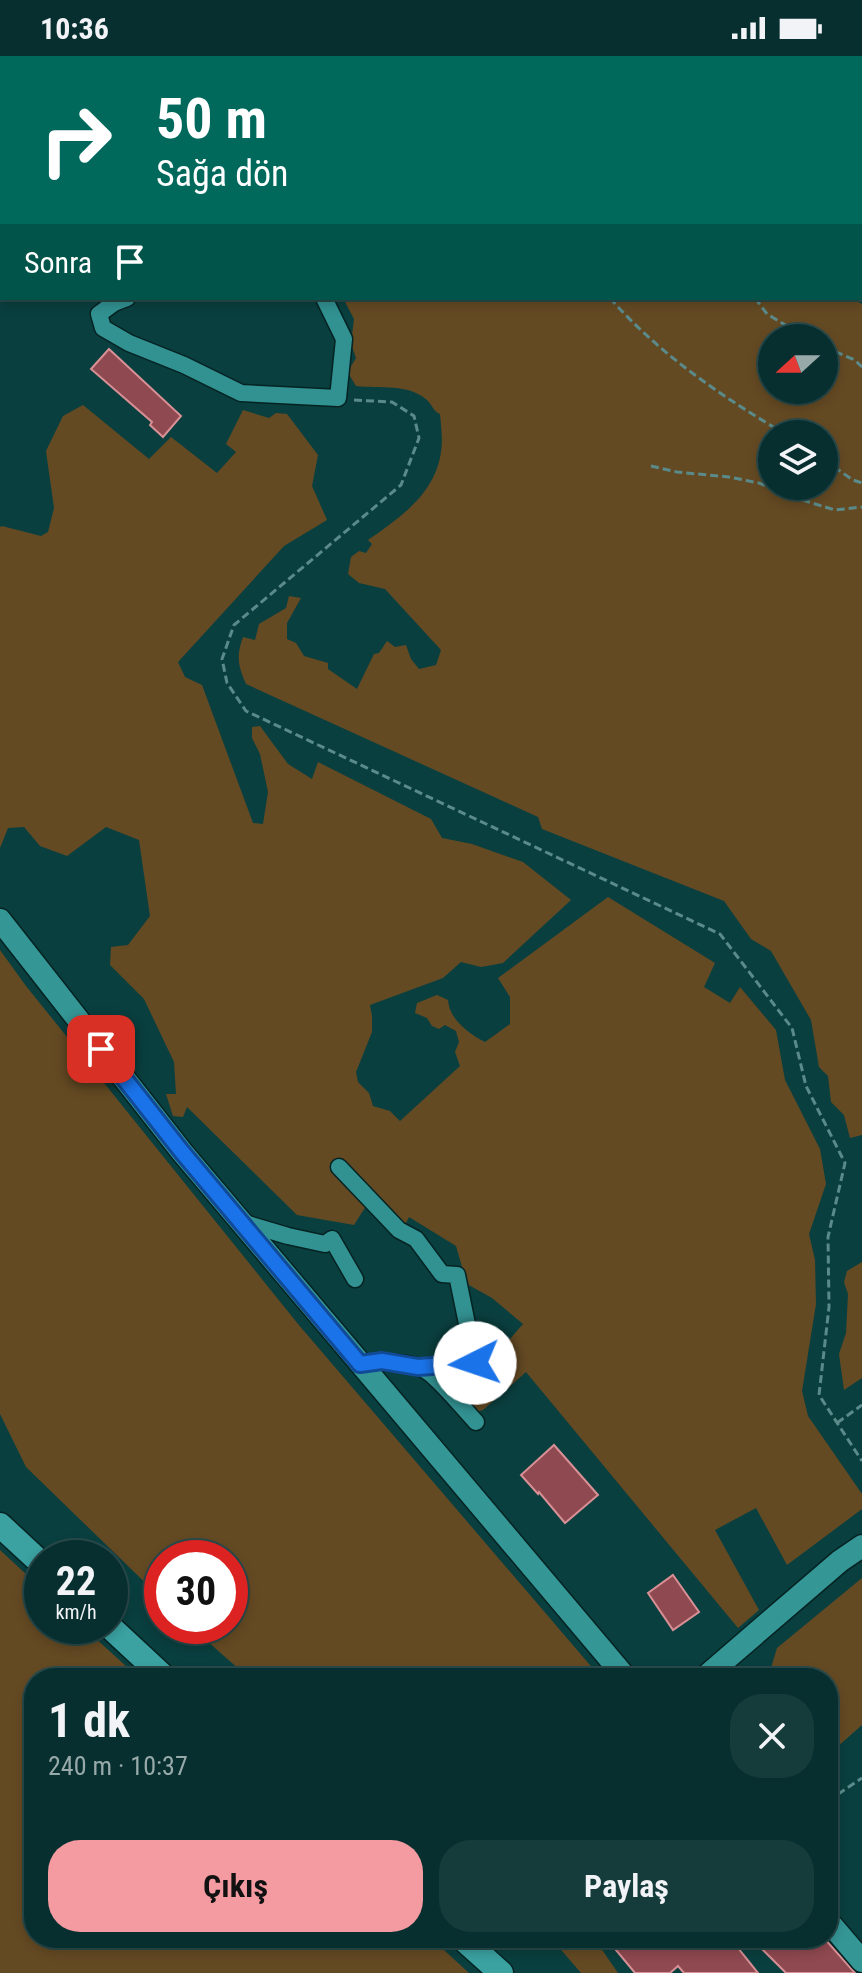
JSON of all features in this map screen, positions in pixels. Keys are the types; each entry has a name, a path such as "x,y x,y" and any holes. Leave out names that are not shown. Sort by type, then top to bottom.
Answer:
{"highway":[{"path":"0,1525 24,1547"},
{"path":"128,1644 154,1668"},
{"path":"473,1948 501,1973"}],"main road":[{"path":"0,920 239,1221 618,1668"},
{"path":"716,1668 840,1561 862,1546"},
{"path":"838,1933 862,1961"}],"street":[{"path":"122,300 99,314 103,328 129,343 241,393 338,398 344,339 325,300"},
{"path":"339,1167 399,1230 416,1239 442,1274 457,1275 475,1363 418,1367 382,1361 360,1364"},
{"path":"239,1221 325,1244 332,1239 355,1279"},
{"path":"418,1367 428,1372 476,1422"}],"path":[{"path":"612,300 631,323 673,358 762,420"},
{"path":"756,300 767,314 784,324"},
{"path":"838,353 855,360 862,367"},
{"path":"338,398 392,402 414,416 419,438 415,450 401,485 234,625 222,659 227,683 246,711 720,934 792,1028 806,1086 845,1163 828,1237 829,1307 819,1395 862,1461"},
{"path":"651,466 759,483 835,510 862,507"},
{"path":"838,470 862,483"},
{"path":"837,1423 862,1405"},
{"path":"838,1794 862,1778"}],"shaded area":[{"path":"344,300 854,300 862,304 862,1135 850,1138 844,1115 831,1102 828,1076 819,1067 811,1020 771,951 751,939 724,901 542,829 538,817 246,684 239,661 243,637 255,640 259,624 286,608 289,596 301,598 287,623 287,639 296,643 304,656 328,663 328,669 357,689 374,654 379,653 387,641 395,647 406,645 419,669 436,665 441,650 385,589 359,583 348,574 351,557 359,551 366,553 372,544 368,540 415,503 432,480 441,452 440,414 427,400 411,391 356,386 350,376 350,368 356,358 351,344 354,319"},
{"path":"83,405 149,459 171,437 217,473 236,452 226,444 243,410 269,418 276,413 287,414 318,455 312,486 327,520 284,546 178,662 185,677 202,685 253,823 263,824 268,792 260,754 252,738 252,727 260,726 288,764 312,779 318,762 431,819 442,838 472,844 523,862 571,900 503,963 481,967 461,962 443,978 370,1005 372,1032 356,1072 358,1082 369,1093 373,1106 390,1111 400,1121 460,1066 455,1052 459,1042 456,1031 445,1025 439,1029 432,1026 427,1018 415,1013 417,1003 437,995 448,1000 456,1020 485,1042 510,1024 510,997 498,978 608,897 715,963 704,987 730,1003 740,987 776,1030 785,1080 820,1149 826,1184 809,1234 815,1260 816,1304 802,1391 808,1416 862,1494 862,1509 787,1565 756,1508 715,1530 759,1610 738,1628 526,1372 483,1410 476,1412 440,1373 445,1369 506,1373 516,1360 504,1346 523,1324 492,1298 467,1284 456,1246 409,1217 404,1227 371,1198 354,1225 297,1215 187,1107 183,1117 173,1116 166,1094 176,1094 174,1062 144,999 110,965 111,947 128,945 150,916 139,840 106,827 67,856 40,846 24,827 8,828 0,848 0,527 41,536 48,532 54,508 46,451 63,416"},
{"path":"0,950 298,1324 592,1668 238,1668 210,1644 248,1644 248,1540 144,1540 144,1582 128,1566 128,1540 101,1540 26,1467 0,1414"},
{"path":"862,1262 862,1378 844,1390 839,1354 846,1333 848,1294 844,1282 847,1271"},
{"path":"0,1550 24,1572 24,1644 102,1644 128,1668 24,1668 24,1948 442,1948 469,1973 0,1973"},
{"path":"862,1578 862,1725 838,1746 838,1668 771,1668 777,1648"},
{"path":"560,1948 601,1948 618,1973 581,1973"}],"building":[{"path":"109,349 181,416 163,437 150,425 152,422 91,369"},
{"path":"554,1445 598,1495 565,1523 521,1475"},
{"path":"673,1575 699,1612 673,1630 648,1593"},
{"path":"614,1948 738,1948 758,1973 684,1973 678,1966 670,1973 635,1973"},
{"path":"761,1948 833,1948 855,1973 786,1973"}],"route":[{"path":"101,1049 182,1152 360,1364 382,1361 418,1367 475,1363"}]}
